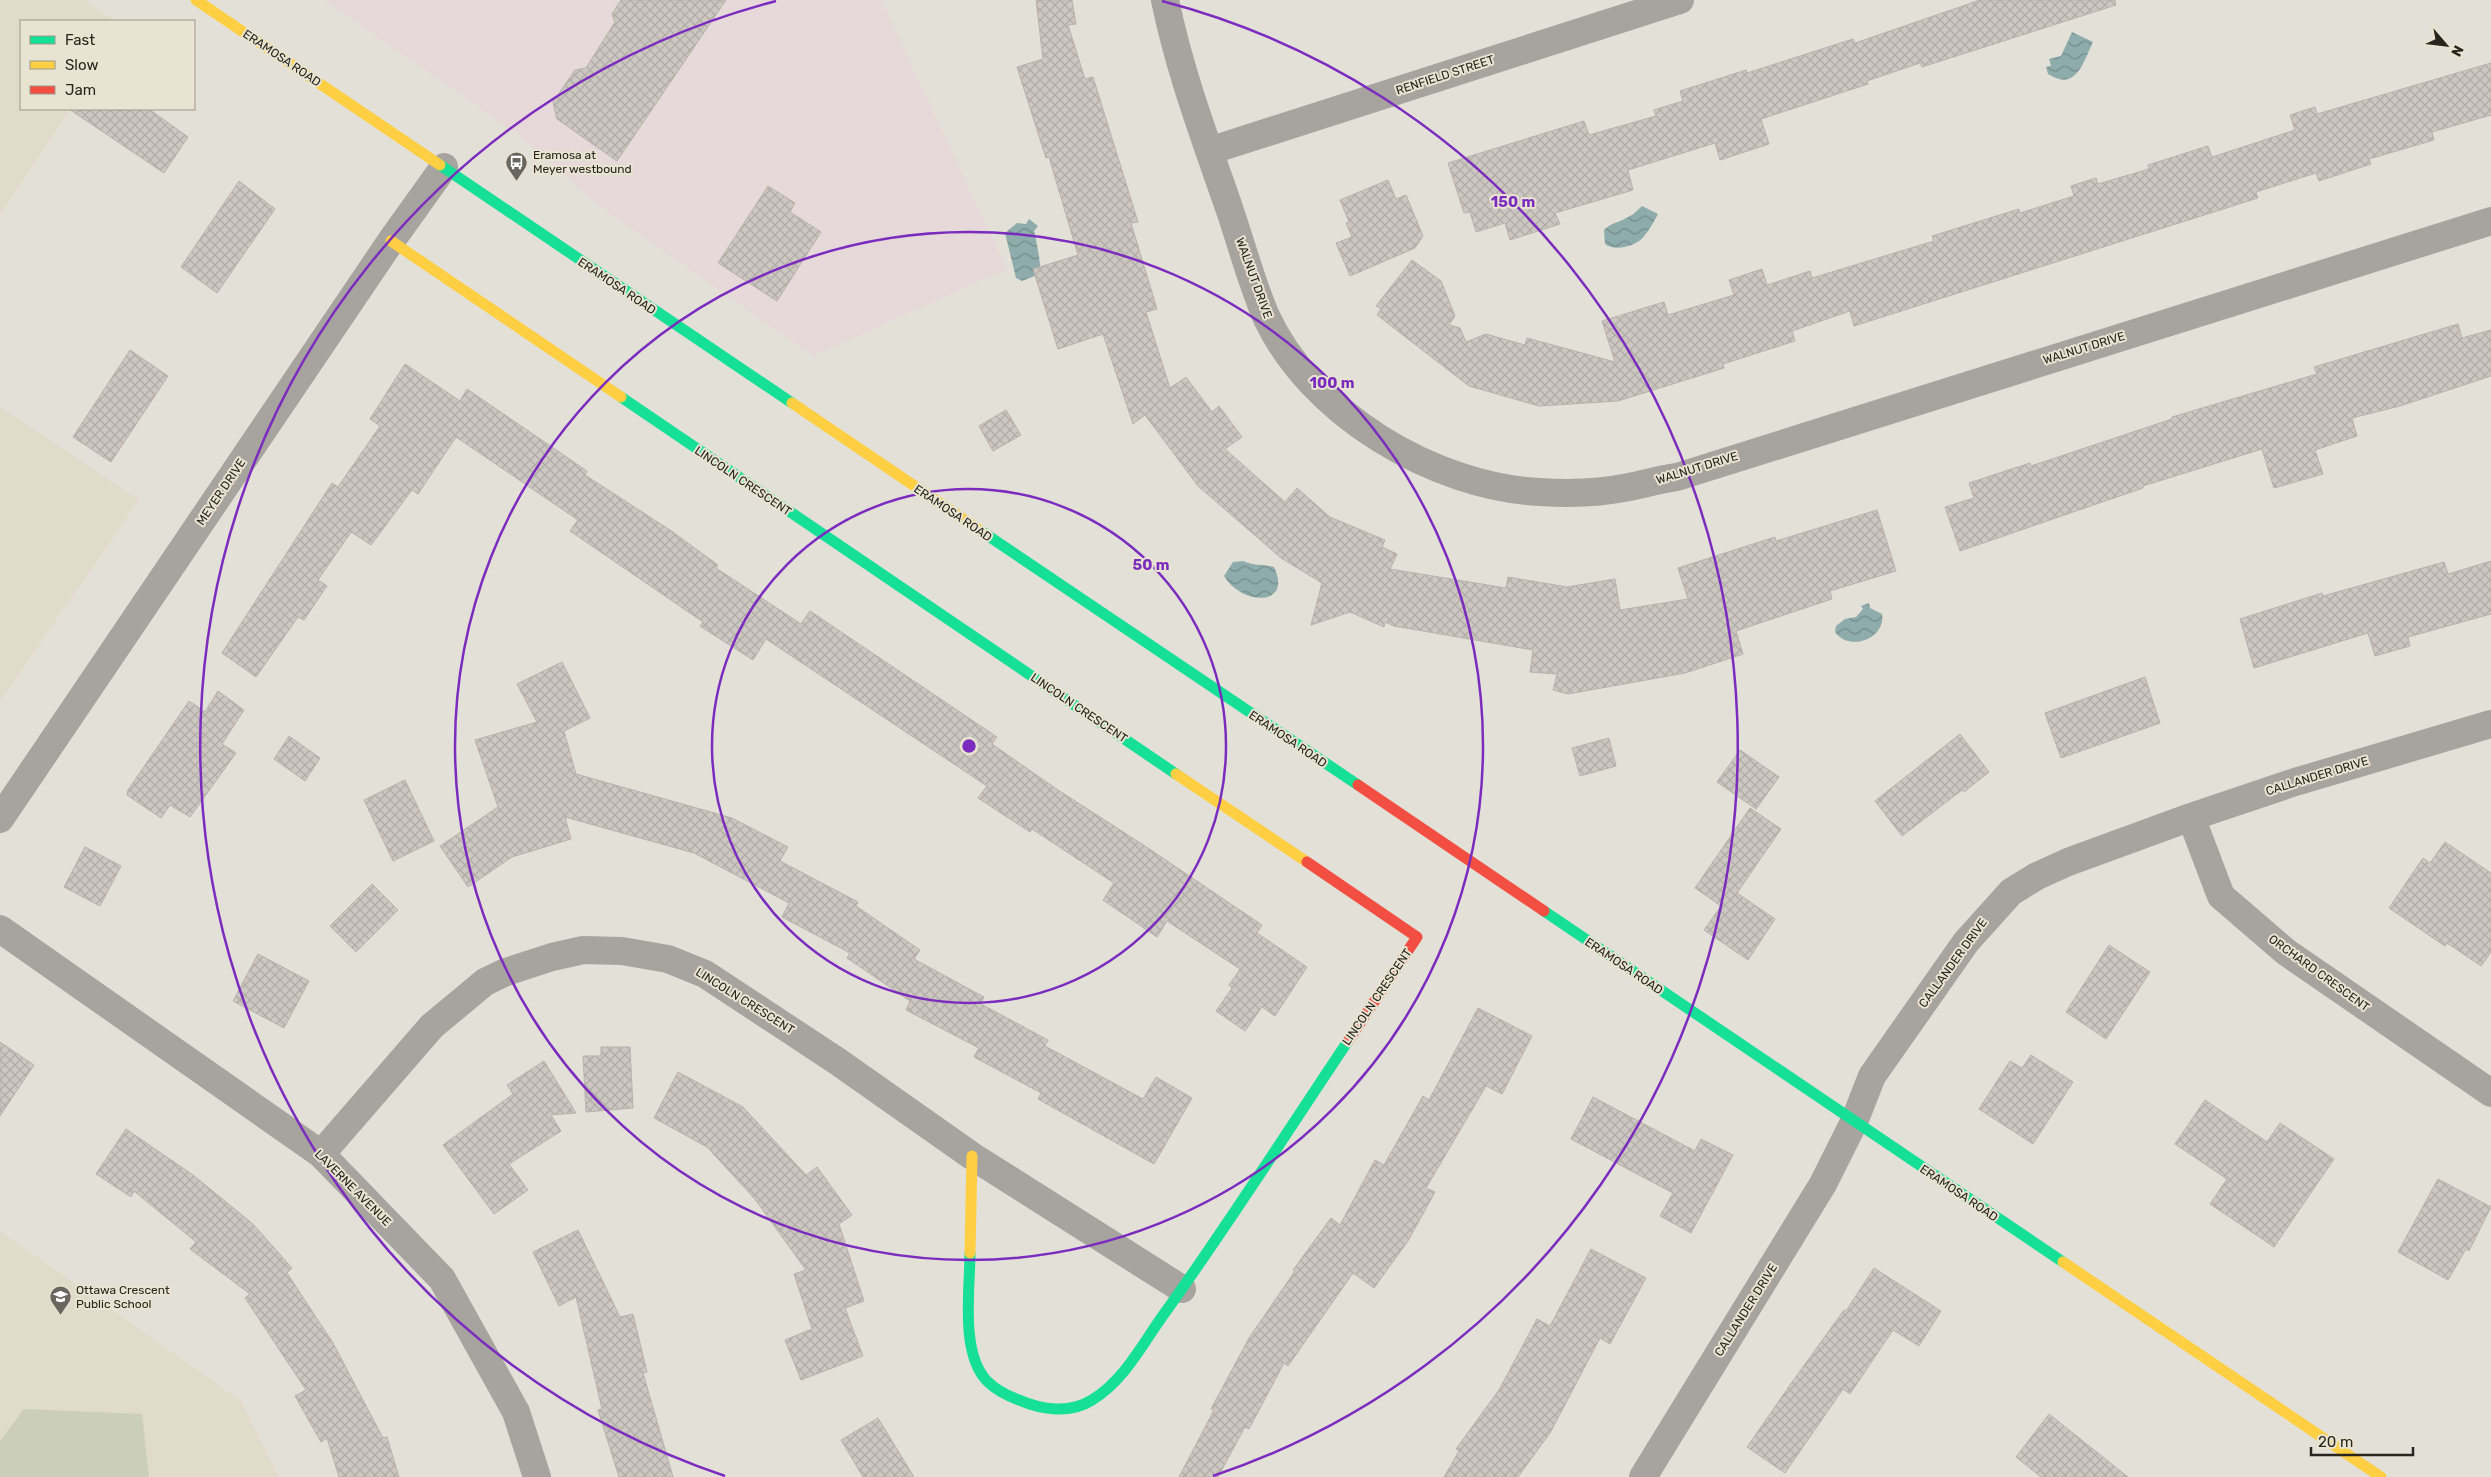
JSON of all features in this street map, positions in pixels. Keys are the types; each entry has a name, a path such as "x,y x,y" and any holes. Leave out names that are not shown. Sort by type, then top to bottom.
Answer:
{"main road":[{"name":"ERAMOSA ROAD","path":"196,0 2381,1477"},
{"name":"LINCOLN CRESCENT","path":"391,241 1417,937 1182,1289 1117,1380 1091,1401 1062,1410 1032,1406 1005,1394 987,1381 976,1364 969,1335 972,1156"}],"street":[{"name":"WALNUT DRIVE","path":"1165,0 1172,32 1210,151 1266,314 1283,345 1304,373 1338,407 1374,434 1410,457 1465,479 1504,488 1538,492 1599,491 1628,488 1677,477 2491,221"},
{"name":"RENFIELD STREET","path":"1210,151 1680,0"},
{"name":"MEYER DRIVE","path":"0,818 391,241 444,168"},
{"name":"CALLANDER DRIVE","path":"1643,1477 1823,1184 1854,1122 1872,1076 1966,942 1988,915 2011,892 2037,876 2068,862 2191,817 2294,782 2491,724"},
{"name":"ORCHARD CRESCENT","path":"2191,817 2221,896 2286,952 2491,1093"},
{"name":"LAVERNE AVENUE","path":"0,929 321,1154 442,1279 516,1412 537,1477"},
{"name":"LINCOLN CRESCENT","path":"321,1154 432,1026 485,982 544,958 583,950 622,951 668,958 705,974 838,1061 972,1156 1182,1289"}],"shaded area":[{"path":"0,0 84,0 114,20 20,20 20,110 69,110 0,214"},
{"path":"324,0 881,0 1007,269 813,356 598,205 519,135"},
{"path":"0,407 139,500 0,701"},
{"name":"Ottawa Crescent Public School","path":"0,1231 241,1401 279,1477 0,1477"}],"green space":[{"path":"24,1409 142,1414 149,1477 0,1477 0,1441"}],"water":[{"path":"2072,32 2093,42 2077,73 2065,80 2058,79 2048,74 2046,67 2051,66 2049,59 2061,56"},
{"path":"1642,206 1658,214 1642,239 1632,245 1620,248 1614,248 1605,244 1604,230 1611,224 1635,213"},
{"path":"1029,219 1038,226 1034,231 1040,274 1022,281 1016,278 1005,233 1017,223 1026,224"},
{"path":"1243,561 1274,567 1278,580 1277,590 1263,598 1242,593 1232,586 1224,576 1233,562"},
{"path":"1869,603 1870,608 1882,614 1882,623 1878,630 1873,636 1857,642 1841,638 1835,632 1836,626 1845,619 1856,617 1863,609 1861,606"}],"building":[{"path":"621,0 726,0 617,161 557,119 553,102 575,70 586,68 615,22 612,14"},
{"path":"1036,0 1072,0 1076,24 1068,25 1085,79 1093,77 1138,222 1131,223 1157,309 1146,312 1170,388 1186,377 1212,412 1219,406 1242,437 1225,449 1285,502 1297,488 1330,517 1385,540 1382,547 1397,554 1390,569 1506,588 1508,577 1567,587 1615,579 1620,610 1688,599 1678,568 1775,537 1776,541 1877,510 1896,571 1830,591 1832,599 1736,631 1743,654 1685,673 1568,694 1553,690 1557,674 1530,672 1533,650 1394,626 1385,622 1384,627 1350,612 1311,625 1322,583 1281,558 1198,486 1145,415 1133,424 1103,334 1058,349 1033,269 1078,255 1049,157 1046,158 1017,67 1043,59"},
{"path":"1980,0 2115,0 2116,5 1922,67 1920,63 1867,81 1868,84 1761,119 1769,144 1720,160 1715,143 1628,170 1633,190 1555,213 1560,224 1510,240 1505,223 1476,232 1470,212 1464,213 1448,163 1584,121 1589,135 1656,116 1654,110 1683,101 1680,91 1746,70 1747,73 1853,39 1855,43"},
{"path":"2491,63 2491,115 2432,132 2434,140 2369,159 2371,164 2319,181 2316,173 2256,192 2258,198 1854,326 1850,311 1792,331 1795,341 1723,364 1724,368 1618,401 1539,406 1469,386 1377,315 1381,309 1376,306 1412,260 1441,281 1455,316 1449,325 1460,328 1466,342 1486,334 1525,345 1527,338 1615,362 1602,321 1664,302 1668,315 1734,295 1729,280 1762,269 1767,285 1810,271 1812,278 1934,241 1932,236 2019,209 2020,213 2074,196 2071,186 2096,178 2098,184 2149,169 2148,165 2208,146 2212,157 2295,130 2290,115 2315,107 2317,114"},
{"path":"70,110 150,110 188,137 164,173"},
{"path":"1388,180 1396,199 1406,195 1423,236 1415,248 1350,276 1336,243 1352,237 1346,223 1349,222 1340,200"},
{"path":"239,181 275,209 217,293 181,267"},
{"path":"768,186 795,203 790,212 821,232 777,301 718,263"},
{"path":"2458,324 2462,338 2491,330 2491,376 2400,406 2352,418 2357,436 2315,450 2323,474 2274,488 2262,449 2143,486 2143,488 1960,551 1945,507 1974,498 1969,483 2030,463 2031,466 2172,419 2172,417 2317,374 2314,367"},
{"path":"130,350 168,376 111,462 73,437"},
{"path":"405,364 460,401 467,389 587,471 585,475 670,530 718,565 716,568 801,624 810,611 997,737 992,744 1058,790 1262,925 1257,933 1307,967 1275,1016 1262,1007 1245,1031 1216,1011 1232,988 1229,985 1240,969 1167,921 1157,937 1103,900 1114,883 1032,829 1030,832 978,798 987,786 766,639 753,660 700,626 703,622 570,531 578,520 456,437 418,494 412,490 371,545 351,532 318,580 327,586 304,620 298,617 256,677 222,653 332,483 338,487 380,426 370,419"},
{"path":"1006,410 1021,435 993,451 979,426"},
{"path":"2491,561 2491,614 2408,637 2410,646 2375,656 2368,633 2254,668 2240,619 2322,593 2323,596 2444,562 2448,574"},
{"path":"562,662 590,718 564,731 576,774 732,818 788,847 780,861 858,902 856,906 920,950 914,959 984,997 981,1004 1048,1040 1045,1046 1143,1099 1156,1077 1192,1098 1154,1164 1038,1099 1041,1093 974,1057 979,1048 906,1010 910,1001 847,958 850,953 782,917 789,903 694,853 565,817 571,839 512,857 468,887 440,846 498,807 475,740 537,722 517,684"},
{"path":"2145,677 2160,723 2061,758 2045,713"},
{"path":"218,691 244,710 222,744 236,753 190,817 170,805 161,818 127,795 128,790 189,701 205,712"},
{"path":"1960,734 1989,772 1902,836 1875,801"},
{"path":"289,736 320,758 305,781 274,759"},
{"path":"1609,738 1616,766 1580,776 1572,748"},
{"path":"1740,750 1779,777 1756,809 1717,782"},
{"path":"405,780 434,841 393,861 364,800"},
{"path":"1750,808 1781,829 1737,893 1775,919 1748,960 1704,930 1721,906 1695,888"},
{"path":"2445,842 2491,873 2491,952 2481,966 2447,943 2445,946 2389,908 2423,858 2430,863"},
{"path":"85,847 121,866 100,906 64,887"},
{"path":"372,884 398,910 356,952 330,926"},
{"path":"2109,945 2150,972 2106,1039 2066,1012"},
{"path":"258,954 309,981 284,1028 233,1001"},
{"path":"1478,1008 1532,1036 1502,1094 1486,1086 1426,1188 1435,1192 1408,1241 1374,1288 1353,1273 1288,1366 1284,1363 1249,1429 1245,1427 1218,1477 1179,1477 1214,1410 1211,1409 1249,1338 1295,1271 1293,1270 1331,1218 1340,1225 1375,1160 1384,1165 1423,1096 1429,1100"},
{"path":"0,1042 34,1065 0,1116"},
{"path":"601,1047 630,1047 633,1108 586,1112 583,1056 601,1056"},
{"path":"2031,1055 2073,1082 2033,1144 1979,1109 2010,1061 2022,1068"},
{"path":"544,1061 576,1113 551,1115 561,1131 509,1164 528,1190 494,1214 443,1145 513,1094 507,1085"},
{"path":"678,1072 743,1107 806,1175 817,1167 852,1215 839,1224 864,1301 845,1308 863,1356 801,1380 785,1340 812,1329 794,1274 806,1270 754,1198 707,1147 654,1118"},
{"path":"1593,1097 1695,1151 1701,1139 1733,1155 1691,1233 1660,1216 1673,1193 1571,1139"},
{"path":"2205,1100 2267,1142 2280,1123 2334,1159 2274,1247 2210,1204 2227,1179 2175,1144"},
{"path":"126,1129 193,1175 253,1224 292,1268 287,1273 333,1343 383,1438 387,1437 399,1477 339,1477 327,1438 321,1442 295,1396 306,1390 245,1298 250,1294 190,1249 196,1242 134,1191 131,1197 96,1174"},
{"path":"2438,1179 2491,1207 2469,1251 2466,1249 2448,1280 2398,1252"},
{"path":"578,1230 620,1317 633,1314 647,1372 643,1373 673,1477 619,1477 598,1410 602,1409 576,1297 559,1306 533,1252"},
{"path":"1591,1249 1646,1278 1610,1344 1600,1338 1550,1433 1518,1477 1444,1477 1459,1451 1456,1449 1499,1390 1537,1319 1550,1326"},
{"path":"1874,1268 1941,1311 1919,1346 1893,1330 1850,1394 1843,1389 1785,1473 1747,1447 1844,1310 1846,1311"},
{"path":"2049,1414 2128,1477 2041,1477 2016,1457"},
{"path":"878,1418 914,1477 863,1477 841,1440"}],"traffic: fast":[{"path":"440,165 792,403"},
{"path":"621,397 1176,774"},
{"path":"981,531 1358,785"},
{"path":"1544,911 2063,1262"},
{"path":"970,1253 968,1302 970,1338 973,1354 979,1369 987,1381 1011,1397 1046,1408 1065,1409 1092,1400 1114,1383 1132,1361 1234,1213 1348,1041"}],"traffic: slow":[{"path":"196,0 440,165"},
{"path":"391,241 621,397"},
{"path":"792,403 981,531"},
{"path":"1176,774 1307,862"},
{"path":"970,1253 972,1156"},
{"path":"2063,1262 2381,1477"}],"traffic: jam":[{"path":"1358,785 1544,911"},
{"path":"1307,862 1417,937 1348,1041"}],"place":[{"name":"Eramosa at Meyer westbound","path":"517,181"},
{"name":"Ottawa Crescent Public School","path":"60,1316"}]}
